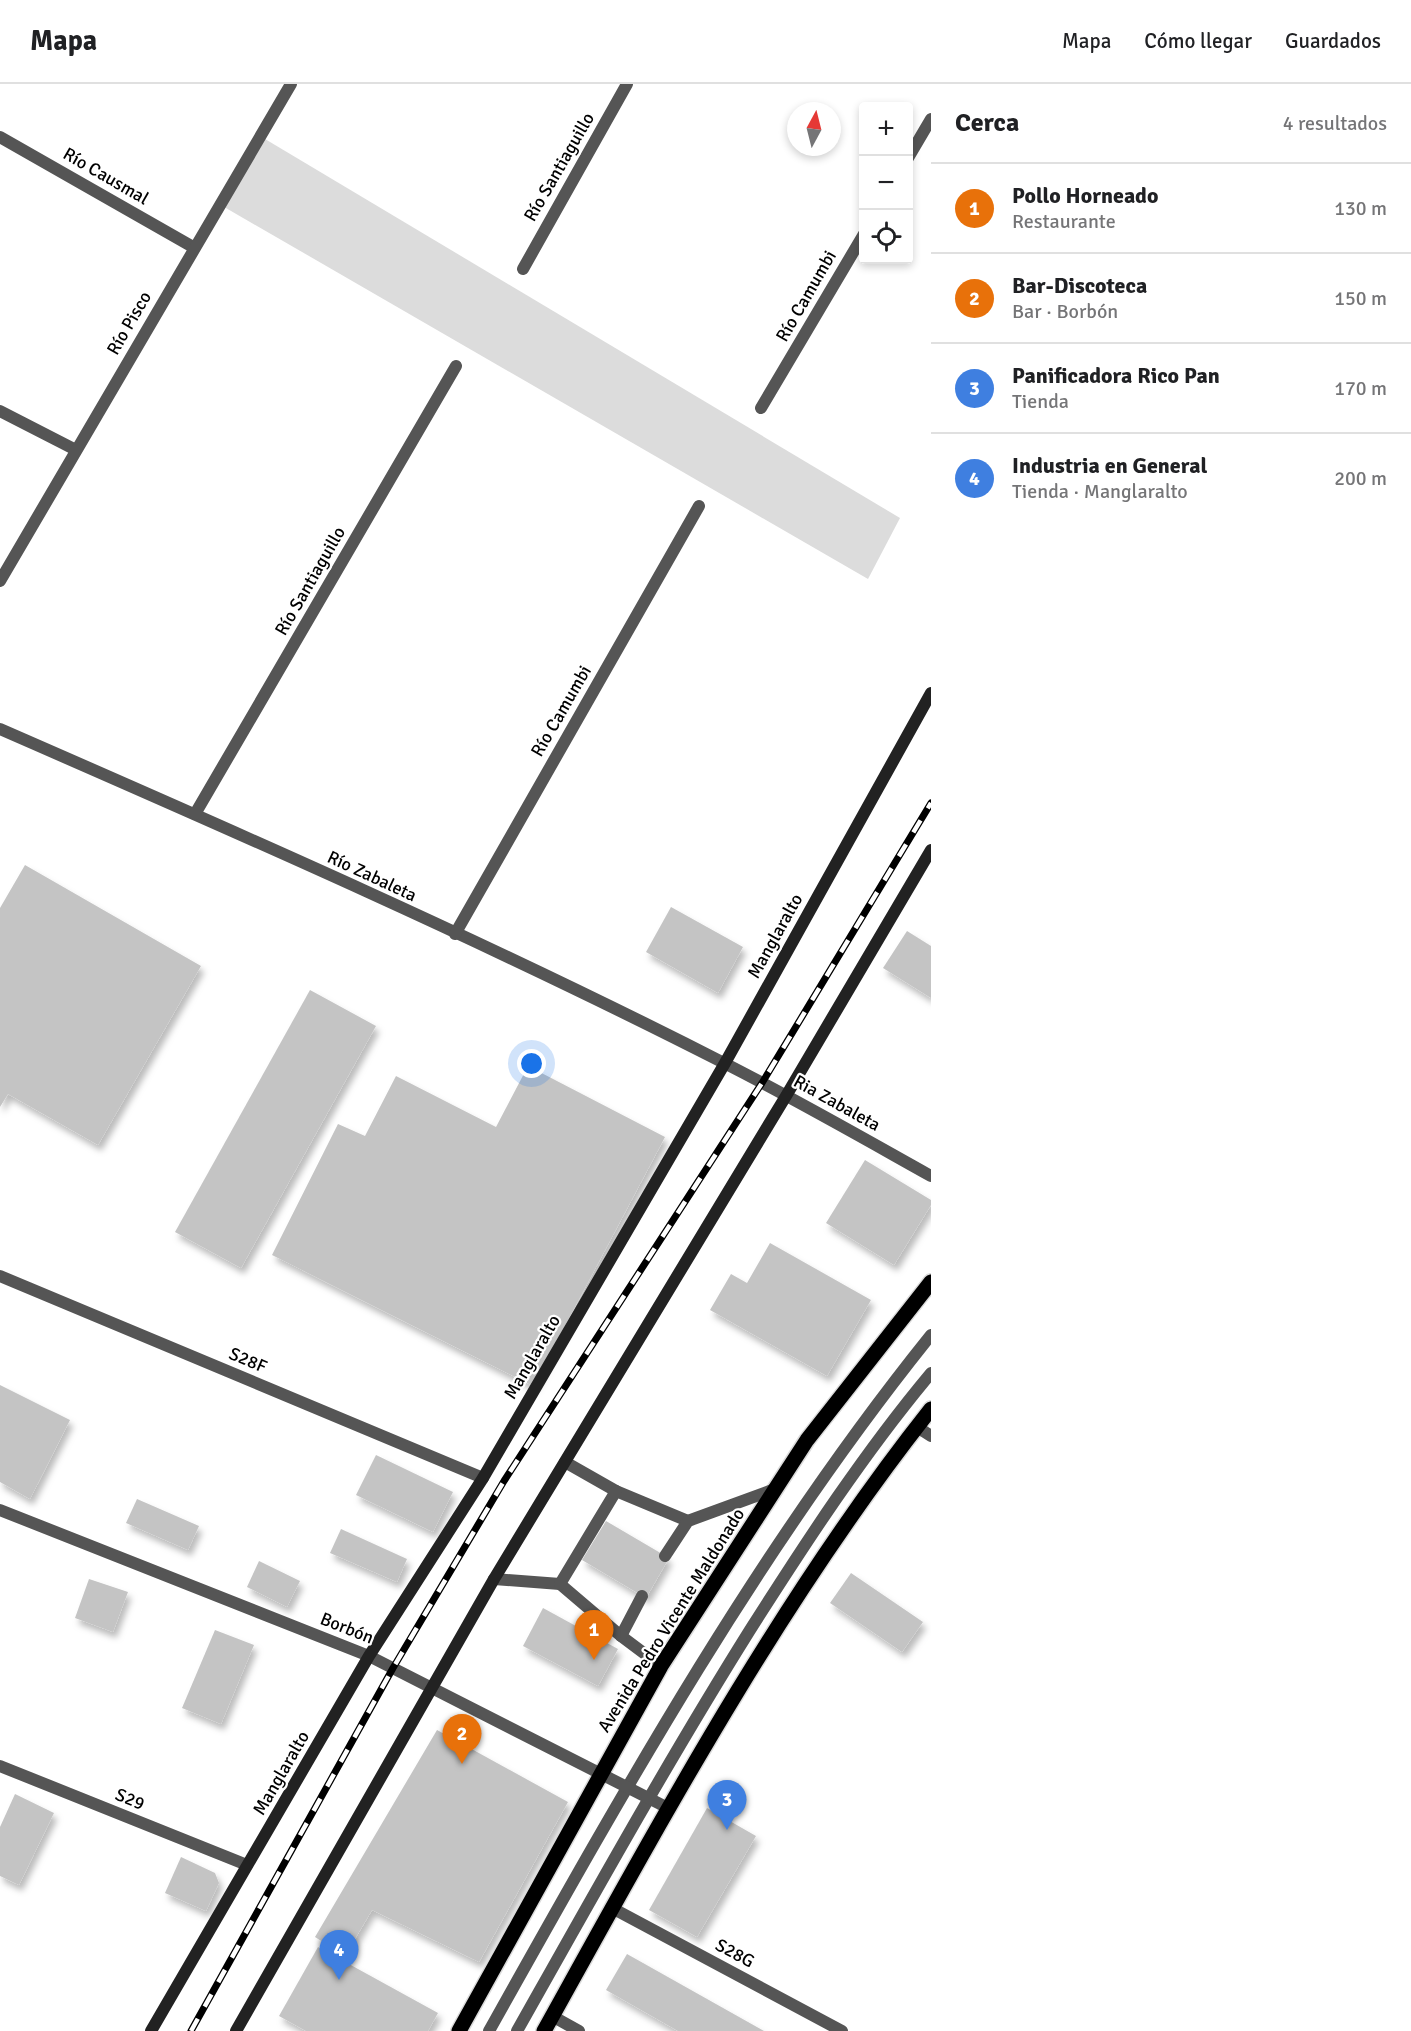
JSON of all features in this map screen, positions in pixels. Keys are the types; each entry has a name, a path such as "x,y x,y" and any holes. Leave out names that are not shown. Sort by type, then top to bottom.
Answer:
{"main road":[{"name":"Manglaralto","path":"151,2031 369,1656 483,1478 725,1063 931,693"},
{"path":"236,2031 494,1579 786,1096 931,850"},
{"name":"Avenida Pedro Vicente Maldonado","path":"459,2031 661,1666 807,1440 931,1282"},
{"path":"544,2031 668,1808 810,1576 931,1409"}],"street":[{"name":"Río Pisco","path":"0,581 193,247 291,84"},
{"name":"Río Santiaguillo","path":"523,268 627,84"},
{"path":"910,156 931,120"},
{"name":"Río Causmal","path":"0,137 193,247"},
{"name":"Río Camumbi","path":"762,408 859,243"},
{"name":"Río Santiaguillo","path":"195,814 456,366"},
{"path":"0,411 76,450"},
{"name":"Río Camumbi","path":"454,934 699,506"},
{"name":"Río Zabaleta","path":"0,729 195,814 725,1063"},
{"name":"Ria Zabaleta","path":"725,1063 931,1176"},
{"name":"S28F","path":"0,1276 483,1478"},
{"path":"489,2031 626,1786 780,1537 852,1437 931,1335"},
{"path":"517,2031 647,1797 804,1544 907,1402 931,1373"},
{"path":"917,1427 931,1436"},
{"path":"565,1462 616,1491 688,1521"},
{"path":"665,1556 688,1521 775,1489"},
{"path":"560,1584 616,1491"},
{"name":"Borbón","path":"0,1510 369,1656 668,1808"},
{"path":"494,1579 560,1584 621,1636 661,1666"},
{"path":"621,1636 642,1596"},
{"name":"S29","path":"0,1766 247,1865"},
{"name":"S28G","path":"612,1908 842,2031"},
{"path":"552,2016 579,2031"}],"shaded area":[{"path":"260,136 900,518 868,579 219,204"}],"building":[{"path":"25,865 201,966 98,1145 8,1094 0,1107 0,908"},
{"path":"671,907 743,947 718,993 646,952"},
{"path":"907,931 931,946 931,998 883,968"},
{"path":"310,990 376,1026 241,1268 175,1232"},
{"path":"528,1066 665,1137 533,1386 272,1255 338,1124 365,1136 396,1076 496,1127"},
{"path":"865,1160 931,1200 931,1205 894,1265 826,1223"},
{"path":"770,1243 871,1300 827,1376 710,1310 731,1274 747,1283"},
{"path":"0,1385 70,1420 30,1499 0,1482"},
{"path":"376,1455 453,1492 433,1532 356,1495"},
{"path":"137,1499 199,1526 188,1550 126,1523"},
{"path":"606,1521 669,1558 646,1598 582,1560"},
{"path":"341,1529 407,1559 397,1582 330,1553"},
{"path":"259,1561 300,1581 287,1607 247,1587"},
{"path":"851,1573 923,1622 902,1652 830,1603"},
{"path":"89,1579 128,1592 113,1632 75,1618"},
{"path":"543,1608 618,1649 598,1686 523,1646"},
{"path":"215,1630 254,1645 221,1724 182,1708"},
{"path":"437,1730 568,1802 479,1962 372,1910 345,1956 315,1937"},
{"path":"15,1794 54,1813 19,1885 0,1876 0,1827"},
{"path":"707,1808 756,1836 697,1937 649,1910"},
{"path":"181,1857 215,1873 219,1883 206,1911 165,1893"},
{"path":"318,1947 438,2013 428,2031 306,2031 279,2016"},
{"path":"627,1954 764,2031 678,2031 606,1990"}],"railway":[{"path":"191,2031 393,1668 504,1481 762,1083 931,803"}],"place":[{"name":"Pollo Horneado","path":"594,1660"},
{"name":"Bar-Discoteca","path":"462,1764"},
{"name":"Panificadora Rico Pan","path":"727,1830"},
{"name":"Industria en General","path":"339,1980"}]}
